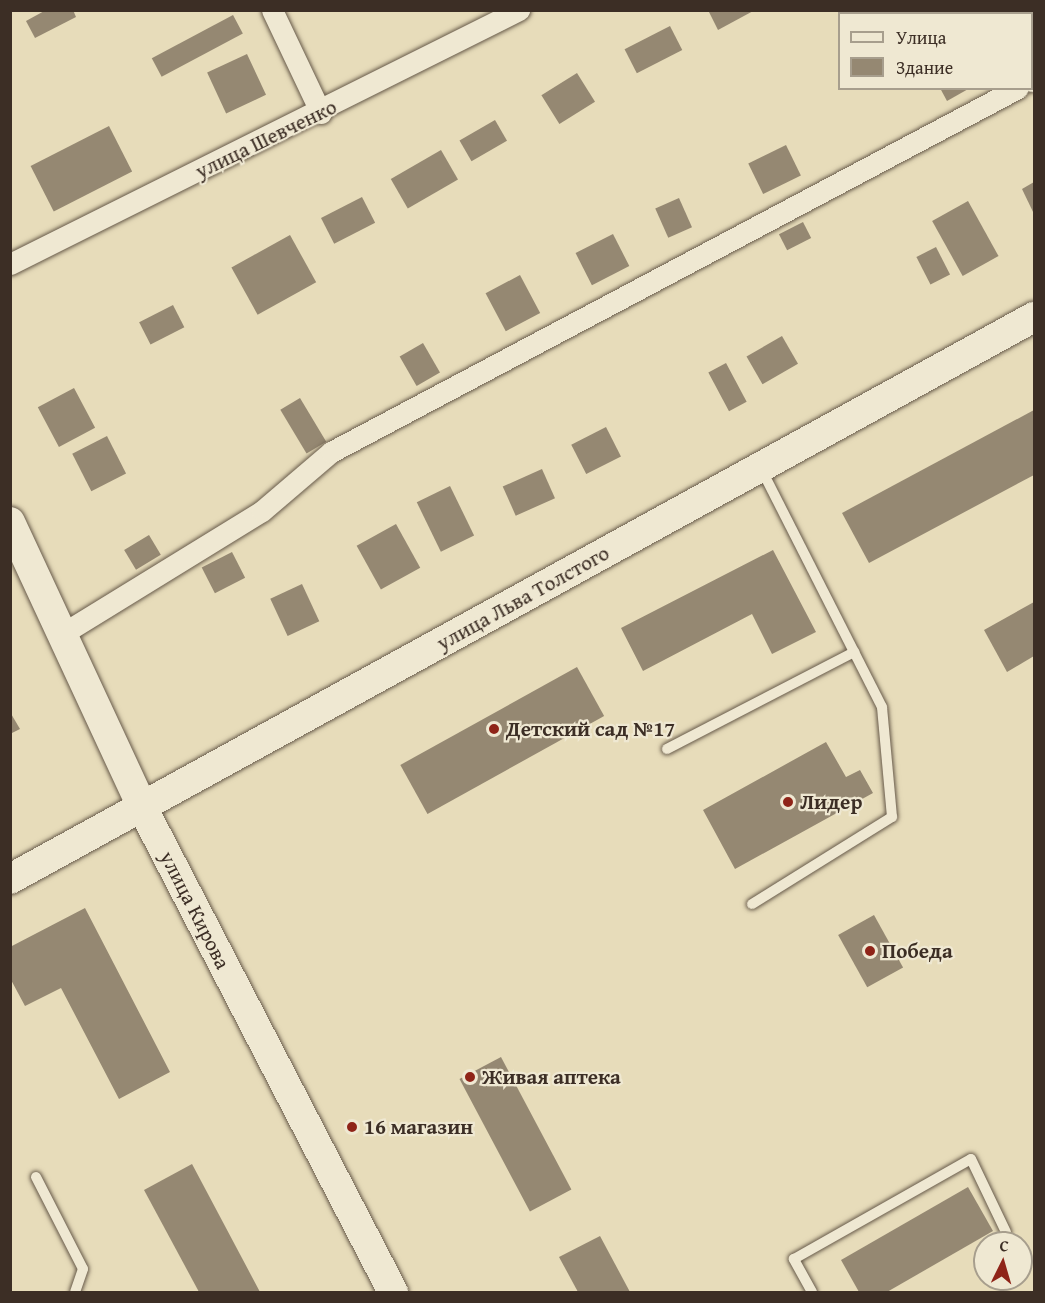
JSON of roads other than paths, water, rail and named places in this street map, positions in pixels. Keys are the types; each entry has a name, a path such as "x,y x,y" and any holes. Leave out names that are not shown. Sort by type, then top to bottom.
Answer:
{"street":[{"path":"272,10 321,113"},
{"name":"улица Шевченко","path":"10,264 321,113 519,10"},
{"path":"62,634 262,511 331,452 1014,90"},
{"name":"улица Льва Толстого","path":"10,879 1035,317"},
{"name":"улица Кирова","path":"10,522 141,807 393,1293"}],"lane":[{"path":"752,904 892,817 882,707 760,467"},
{"path":"667,749 854,652"},
{"path":"812,1293 794,1259 970,1159 1006,1231"},
{"path":"36,1177 83,1269 75,1293"}],"place":[{"name":"Детский сад №17","path":"494,729"},
{"name":"Лидер","path":"788,802"},
{"name":"Победа","path":"870,951"},
{"name":"Живая аптека","path":"470,1077"},
{"name":"16 магазин","path":"352,1127"}]}
